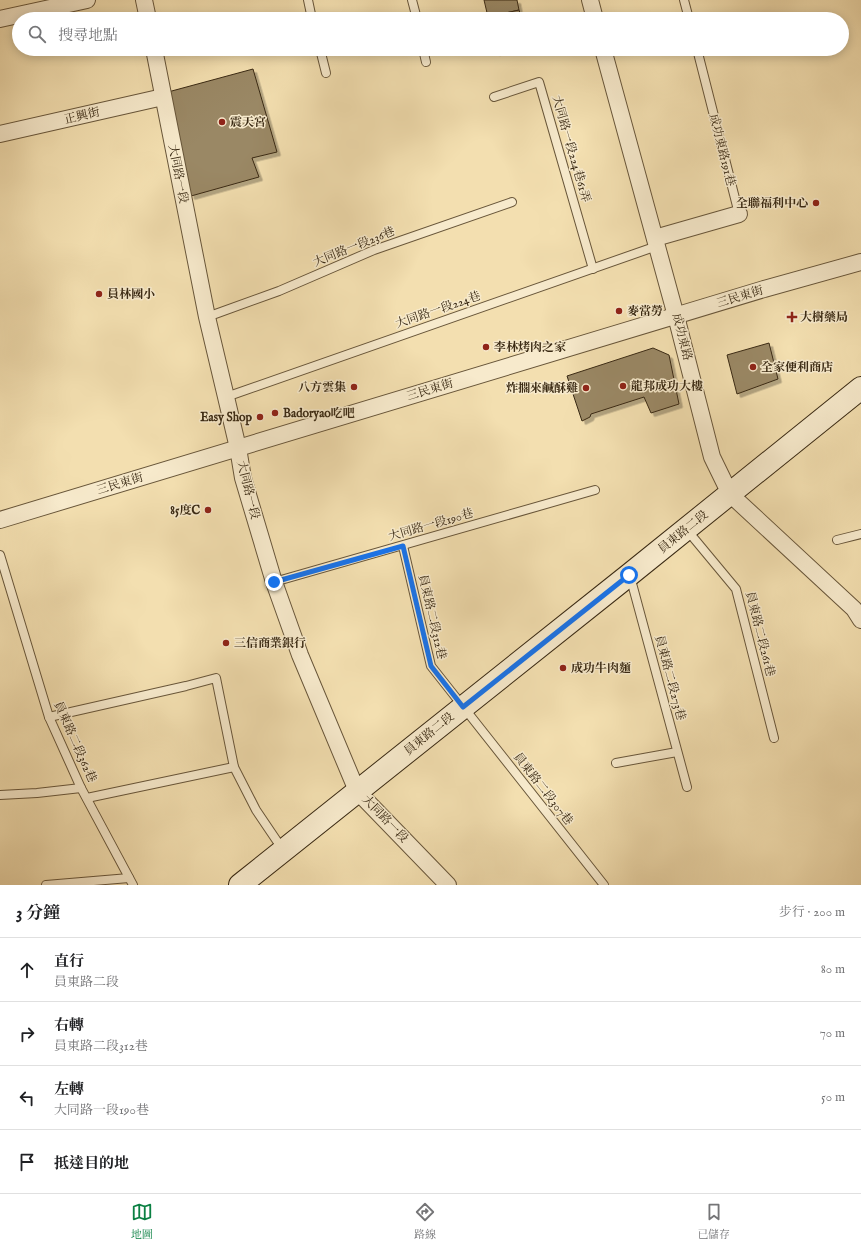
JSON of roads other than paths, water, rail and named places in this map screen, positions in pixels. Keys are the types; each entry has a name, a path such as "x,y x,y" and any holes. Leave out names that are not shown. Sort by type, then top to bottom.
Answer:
{"street":[{"path":"32,12 86,0"},
{"path":"144,0 147,12"},
{"path":"590,0 593,12"},
{"path":"0,19 12,16"},
{"name":"大同路一段","path":"155,56 207,317 238,448 243,478 274,582 300,655 358,791 448,885"},
{"name":"成功東路","path":"605,56 676,316 712,457 730,494 859,612"},
{"name":"正興街","path":"0,134 163,97"},
{"name":"成功東路191巷","path":"656,242 738,214"},
{"name":"三民東街","path":"0,520 764,289 861,262"},
{"name":"員東路二段","path":"240,885 861,388"}],"lane":[{"path":"308,0 311,12"},
{"path":"412,0 415,12"},
{"path":"684,0 687,12"},
{"path":"322,56 326,73"},
{"path":"425,56 426,62"},
{"name":"成功東路191巷","path":"699,56 738,214"},
{"name":"大同路一段224巷61弄","path":"494,97 539,82 593,269"},
{"name":"大同路一段236巷","path":"207,317 279,291 374,250 512,202"},
{"name":"大同路一段224巷","path":"226,397 593,269 656,242"},
{"name":"大同路一段190巷","path":"274,582 595,490"},
{"name":"員東路二段261巷","path":"686,529 736,589 774,738"},
{"path":"837,540 861,534"},
{"name":"員東路二段312巷","path":"403,546 431,666 463,707"},
{"name":"員東路二段362巷","path":"0,555 48,717 87,798 131,882"},
{"name":"員東路二段273巷","path":"629,575 687,788"},
{"path":"48,717 216,678 234,767 256,810 283,851"},
{"name":"員東路二段307巷","path":"463,707 604,885"},
{"path":"616,763 677,752"},
{"path":"87,798 234,767"},
{"path":"0,795 82,788"},
{"path":"46,885 131,882"}],"place":[{"name":"震天宮","path":"222,122"},
{"name":"全聯福利中心","path":"816,203"},
{"name":"員林國小","path":"99,294"},
{"name":"麥當勞","path":"619,311"},
{"name":"大樹藥局","path":"792,317"},
{"name":"李林烤肉之家","path":"486,347"},
{"name":"全家便利商店","path":"753,367"},
{"name":"龍邦成功大樓","path":"623,386"},
{"name":"八方雲集","path":"354,387"},
{"name":"炸擱來鹹酥雞","path":"586,388"},
{"name":"Badoryao吃吧","path":"275,413"},
{"name":"Easy Shop","path":"260,417"},
{"name":"85度C","path":"208,510"},
{"name":"三信商業銀行","path":"226,643"},
{"name":"成功牛肉麵","path":"563,668"}]}
